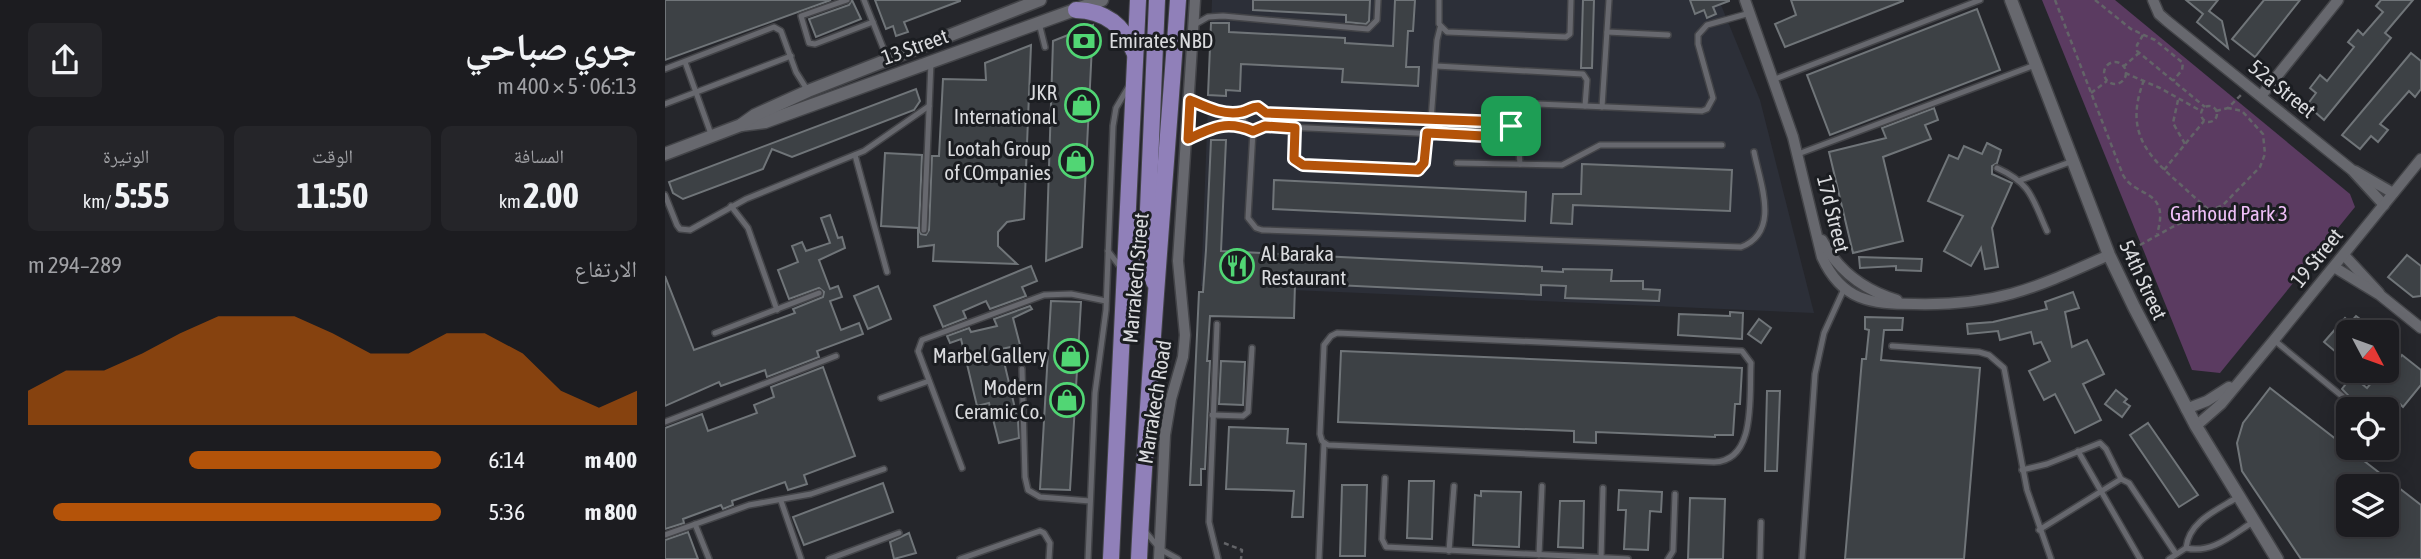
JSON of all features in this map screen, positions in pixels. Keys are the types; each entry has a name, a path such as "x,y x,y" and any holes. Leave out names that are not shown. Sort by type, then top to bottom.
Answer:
{"main road":[{"name":"Marrakech Street","path":"1111,559 1138,0"},
{"path":"1157,0 1146,256 1157,287"},
{"name":"Marrakech Street","path":"1139,559 1147,388 1178,0"},
{"path":"1076,10 1099,13 1111,19 1126,34 1135,55"}],"street":[{"name":"13 Street","path":"665,154 741,125 762,111 808,91 1040,0"},
{"name":"13 Street","path":"741,125 765,122 1102,0"},
{"name":"Marrakech Road","path":"1160,554 1165,435 1171,399 1184,357 1185,335 1178,261 1195,0"},
{"name":"17d Street","path":"1745,0 1775,79 1798,154 1822,257 1827,269 1844,289"},
{"name":"54th Street","path":"2011,0 2109,255 2186,409 2277,559"},
{"path":"2261,96 2339,0"},
{"name":"52a Street","path":"2154,3 2167,21 2352,170 2384,205"},
{"name":"19 Street","path":"2196,426 2221,404 2421,159"},
{"path":"2352,170 2393,194"},
{"path":"1816,228 1832,257 1855,281 1884,296 1917,304"},
{"path":"1844,289 1872,302 1945,305 2003,298 2031,290 2109,255"},
{"path":"2344,255 2380,295"},
{"path":"2334,267 2419,323"},
{"name":"19 Street","path":"2186,409 2207,401 2240,379"}],"lane":[{"path":"847,0 801,16 809,43 815,44 873,22"},
{"path":"864,0 888,60"},
{"path":"1194,24 1207,17 1223,16 1368,29 1377,20 1378,0"},
{"path":"1431,120 1440,28 1439,0"},
{"path":"1440,28 1447,32 1566,37 1570,34 1571,0"},
{"path":"1602,107 1609,0"},
{"path":"1775,79 1980,0"},
{"path":"1253,131 1265,126 1503,137 1520,113 1531,106 1696,112 1707,109 1713,98 1698,35 1707,25 1749,13"},
{"path":"1039,23 1045,47"},
{"path":"665,69 774,27 782,31 798,77 808,91"},
{"path":"1607,32 1668,35"},
{"path":"665,104 791,56"},
{"path":"685,62 712,136"},
{"path":"924,230 931,62"},
{"path":"1798,154 2035,65"},
{"path":"1436,66 1583,74 1587,80 1585,106"},
{"path":"1088,559 1095,393 1106,302 1114,117 1120,100 1134,77"},
{"path":"1190,100 1220,111 1245,112 1258,107 1266,113 1503,122 1511,129 1520,164"},
{"path":"665,195 677,225 685,231 731,206 855,155 929,106"},
{"path":"1245,112 1245,126"},
{"path":"1265,126 1268,120 1266,113"},
{"path":"1188,139 1219,127 1245,126 1253,131"},
{"path":"1295,128 1294,155 1300,164 1415,171 1423,166 1427,133"},
{"path":"1253,131 1248,218 1255,228 1262,230 1741,247 1757,239 1765,223 1754,152"},
{"path":"1457,163 1562,165 1599,145 1723,145"},
{"path":"855,155 887,272"},
{"path":"2021,180 2073,161"},
{"path":"1997,168 2021,180 2047,231"},
{"path":"731,206 748,228 777,310"},
{"path":"1108,251 1126,274"},
{"path":"1802,559 1815,374 1824,333 1844,289"},
{"path":"715,333 819,293"},
{"path":"962,468 918,351 919,343 926,338 1044,295 1071,294 1106,302"},
{"path":"1217,324 1209,522 1218,559"},
{"path":"1319,559 1324,443 1320,434 1324,345 1337,333 1735,349 1742,351 1751,363 1744,444 1732,458 1723,462 1324,443"},
{"path":"2274,340 2343,397"},
{"path":"1892,346 1979,352 1998,360 2007,377 2022,470 2039,530 2051,559"},
{"path":"1212,415 1243,416 1248,412 1252,348"},
{"path":"665,422 836,356"},
{"path":"1022,369 1025,477 1028,490 1040,497 1090,501"},
{"path":"881,398 929,381"},
{"path":"2022,470 2047,464 2096,443 2104,445 2120,479 2129,483 2176,554"},
{"path":"2078,451 2140,559"},
{"path":"665,535 749,505 811,494 884,469"},
{"path":"1385,478 1383,544 1386,547 1628,559"},
{"path":"2039,530 2120,479"},
{"path":"1449,551 1454,486"},
{"path":"1539,555 1542,486"},
{"path":"1601,558 1603,488"},
{"path":"1668,559 1672,551 1675,494"},
{"path":"2186,548 2187,539 2195,525 2238,497"},
{"path":"781,501 801,559"},
{"path":"2169,559 2186,548 2209,548 2253,521"},
{"path":"1140,522 1160,554 1178,559"},
{"path":"1760,559 1761,522"},
{"path":"695,524 709,559"},
{"path":"960,559 1039,531 1044,533 1050,543 1049,559"},
{"path":"829,559 899,533"},
{"path":"1404,549 1404,559"}],"path":[{"path":"2055,0 2125,180 2143,189 2157,204 2160,224 2157,234"},
{"path":"2095,0 2131,29 2155,40 2183,64 2173,80"},
{"path":"2143,35 2136,48 2139,52 2205,107"},
{"path":"2123,66 2139,52"},
{"path":"2107,81 2104,74 2109,64 2123,66"},
{"path":"2091,93 2107,81 2117,83 2123,80 2123,66"},
{"path":"2125,73 2144,80 2201,111"},
{"path":"2144,80 2136,107 2138,130 2147,151 2163,170 2226,224"},
{"path":"2228,108 2248,86"},
{"path":"2178,99 2173,123 2185,144"},
{"path":"2204,121 2201,111 2205,107 2213,106 2217,110"},
{"path":"2140,245 2157,234 2211,212 2256,173 2265,154 2265,141 2260,129 2242,111 2228,108 2217,110"},
{"path":"2163,170 2204,121 2214,120 2217,110"},
{"path":"1232,548 1242,550 1241,559"}],"shaded area":[{"path":"1212,0 1719,0 1760,100 1814,313 1201,286"}],"green space":[{"name":"Garhoud Park 3","path":"2042,0 2115,0 2350,194 2355,207 2220,373 2192,370"}],"building":[{"path":"665,0 831,0 665,60"},
{"path":"852,0 861,19 816,37 809,19 849,5"},
{"path":"875,0 960,1 904,22 908,32 896,36 893,26 886,29"},
{"path":"1253,0 1370,0 1369,21 1366,24 1346,22 1346,15 1253,10"},
{"path":"1395,0 1415,0 1413,31 1408,31 1406,67 1419,67 1418,86 1342,82 1343,69 1241,64 1240,91 1226,90 1226,96 1208,95 1211,23 1229,23 1229,32 1345,38 1345,43 1393,46"},
{"path":"1583,0 1594,0 1592,68 1581,68"},
{"path":"1690,0 1729,1 1713,7 1716,14 1707,18 1704,10 1695,14"},
{"path":"1791,0 1903,1 1785,47 1775,24 1796,15"},
{"path":"2186,0 2218,0 2209,11 2222,21 2228,48 2197,22 2203,14"},
{"path":"2264,0 2300,0 2255,57 2232,39"},
{"path":"2381,0 2413,0 2385,33 2391,38 2324,120 2307,105 2316,93 2310,88 2320,75 2327,81 2354,47 2348,42 2358,30 2363,35 2383,12 2376,6"},
{"path":"1977,9 2000,70 1830,135 1807,75"},
{"path":"1093,25 1082,247 1046,261 1053,41"},
{"path":"1031,45 1024,219 1007,222 998,232 998,246 1017,264 933,261 934,245 918,247 918,228 881,226 885,153 922,155 919,230 926,235 929,230 932,156 939,156 943,79 986,80 985,63"},
{"path":"2411,53 2421,61 2421,89 2415,97 2409,91 2380,124 2388,130 2378,142 2371,136 2360,149 2342,135"},
{"path":"916,89 920,101 914,110 792,157 772,149 763,169 683,199 673,193 669,182"},
{"path":"1934,108 1938,120 1925,125 1931,139 1883,157 1903,241 1853,253 1829,152 1886,138 1882,128"},
{"path":"1211,140 1226,140 1221,251 1542,267 1542,271 1612,270 1611,281 1643,281 1643,289 1660,290 1659,301 1565,298 1566,286 1541,285 1541,295 1295,283 1294,318 1210,316 1205,469 1201,469 1201,485 1190,485 1199,292 1203,292"},
{"path":"1987,143 2001,150 1997,163 1992,166 1992,174 2012,183 1992,228 1998,267 1985,269 1981,248 1971,266 1944,251 1963,216 1928,201 1949,155 1958,159 1964,146 1982,154"},
{"path":"1582,164 1732,170 1730,211 1573,205 1572,224 1551,223 1553,194 1581,194"},
{"path":"1274,180 1526,192 1525,221 1273,209"},
{"path":"830,215 838,238 842,237 845,248 819,260 830,289 838,286 842,297 830,301 841,330 859,323 863,334 817,351 819,357 767,377 765,370 721,386 719,382 665,406 665,276 694,350 795,313 793,309 823,297 824,292 819,288 789,299 778,270 798,262 792,246 802,242 806,251 830,243 821,218"},
{"path":"2407,255 2421,266 2421,296 2413,297 2388,277"},
{"path":"1859,257 1922,259 1921,271 1896,270 1896,266 1860,268"},
{"path":"1031,266 1037,281 1022,287 1026,296 990,309 986,301 963,311 966,318 943,327 934,306"},
{"path":"878,286 891,319 868,329 854,296"},
{"path":"2073,292 2079,308 2065,312 2072,347 2087,340 2104,374 2083,384 2101,420 2075,433 2055,394 2044,400 2029,371 2050,361 2041,342 2034,344 2031,332 2000,340 1998,331 1968,334 1967,324 1993,322 2047,309 2045,302"},
{"path":"1051,301 1081,302 1070,490 1040,489"},
{"path":"1030,306 1032,309 1013,318 1020,345 1001,349 1018,421 1019,438 999,443 989,403 977,406 961,339 950,343 947,336 969,328 971,332 997,326 994,319"},
{"path":"1730,312 1743,313 1742,339 1678,335 1679,314 1730,316"},
{"path":"1865,317 1903,318 1902,330 1884,330 1881,360 1980,368 1964,559 1845,559 1862,359 1866,359 1869,330 1865,329"},
{"path":"1759,319 1771,328 1761,343 1748,334"},
{"path":"2336,328 2336,352 2324,342"},
{"path":"1341,351 1742,368 1740,404 1735,404 1733,435 1715,437 1596,432 1596,443 1574,442 1574,431 1338,422"},
{"path":"2402,355 2421,370 2421,385 2403,407 2399,405 2399,397 2350,397 2342,389 2347,383 2361,383 2367,388 2371,383 2399,383 2399,359"},
{"path":"1221,361 1245,362 1243,405 1219,404"},
{"path":"823,367 855,456 804,475 807,484 788,490 785,482 732,501 733,505 723,509 721,505 683,519 684,523 665,529 665,428 702,414 708,431 757,413 754,405 774,397 771,387"},
{"path":"2270,388 2336,439 2336,460 2363,460 2381,474 2336,474 2336,537 2399,537 2399,488 2421,505 2421,559 2301,559 2242,471 2237,443 2243,423"},
{"path":"2116,390 2127,399 2124,402 2130,406 2122,417 2105,404"},
{"path":"1767,391 1780,391 1777,471 1765,471"},
{"path":"2148,423 2198,495 2179,507 2130,435"},
{"path":"1229,427 1288,429 1287,443 1306,444 1303,517 1292,517 1294,491 1226,489"},
{"path":"1409,481 1434,481 1432,539 1407,538"},
{"path":"883,483 893,512 804,545 793,517"},
{"path":"1342,485 1367,485 1365,556 1340,556"},
{"path":"1619,490 1662,492 1661,512 1650,511 1648,550 1624,549 1626,510 1618,510"},
{"path":"1481,491 1521,492 1519,547 1473,545 1475,495 1481,496"},
{"path":"1690,498 1725,499 1723,559 1688,559"},
{"path":"1560,501 1584,501 1583,548 1558,547"},
{"path":"688,532 698,559 665,559 665,540"},
{"path":"909,533 916,553 894,559 890,542"}],"place":[{"name":"Emirates NBD","path":"1084,41"},
{"name":"JKR International","path":"1082,105"},
{"name":"Lootah Group of COmpanies","path":"1076,161"},
{"name":"Al Baraka Restaurant","path":"1237,266"},
{"name":"Marbel Gallery","path":"1071,356"},
{"name":"Modern Ceramic Co.","path":"1067,400"}],"route":[{"path":"1190,100 1207,108 1233,113 1258,107 1266,113 1503,122 1511,126 1511,133 1503,137 1427,133 1424,163 1421,169 1415,171 1300,164 1294,159 1295,128 1265,126 1262,130 1253,131 1245,126 1219,127 1188,139 1190,100"}]}
